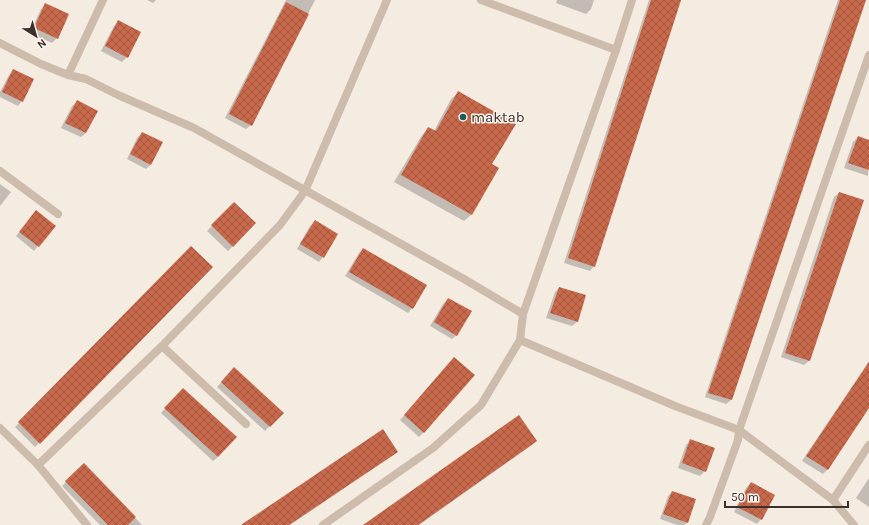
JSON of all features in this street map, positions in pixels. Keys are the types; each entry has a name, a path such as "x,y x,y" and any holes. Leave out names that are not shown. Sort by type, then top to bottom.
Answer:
{"lane":[{"path":"68,75 103,0"},
{"path":"38,465 162,346 280,225 306,191 387,0"},
{"path":"482,0 616,50"},
{"path":"323,525 433,448 481,405 520,340 523,314 616,50 632,0"},
{"path":"0,43 41,64 68,75 86,79 118,95 194,128 464,279 523,314"},
{"path":"706,525 738,440 739,430 869,55"},
{"path":"0,171 58,214"},
{"path":"520,340 648,395 739,430 833,500 854,525"},
{"path":"162,346 246,424"},
{"path":"0,428 38,465 87,525"},
{"path":"833,500 869,445"}],"building":[{"path":"651,0 681,0 595,267 568,258"},
{"path":"840,0 866,0 732,400 708,393"},
{"path":"286,2 309,14 252,126 229,114"},
{"path":"45,3 69,14 58,39 34,28"},
{"path":"118,20 141,32 128,58 105,46"},
{"path":"13,69 34,79 23,102 2,92"},
{"path":"458,91 516,124 492,164 499,168 472,215 401,175 428,127 436,131"},
{"path":"77,100 98,111 86,133 65,123"},
{"path":"142,132 163,142 151,165 130,154"},
{"path":"858,136 869,140 869,170 848,163"},
{"path":"839,192 864,200 810,361 785,353"},
{"path":"234,202 256,223 233,247 211,225"},
{"path":"36,210 56,226 39,247 19,232"},
{"path":"315,220 338,234 324,258 300,244"},
{"path":"191,246 213,267 40,444 18,422"},
{"path":"363,248 427,285 413,309 349,272"},
{"path":"559,287 586,295 578,322 550,313"},
{"path":"448,298 472,311 457,336 434,322"},
{"path":"454,357 475,375 424,433 404,415"},
{"path":"869,362 869,408 828,470 806,456"},
{"path":"234,367 284,413 270,427 221,382"},
{"path":"183,388 237,437 218,457 164,408"},
{"path":"519,415 537,441 418,525 363,525"},
{"path":"383,429 398,452 289,525 241,525"},
{"path":"690,439 715,448 706,472 682,463"},
{"path":"84,463 136,517 128,525 108,525 65,481"},
{"path":"751,482 775,495 762,520 737,507"},
{"path":"672,491 696,499 688,523 663,514"}],"place":[{"name":"maktab","path":"463,117"}]}
